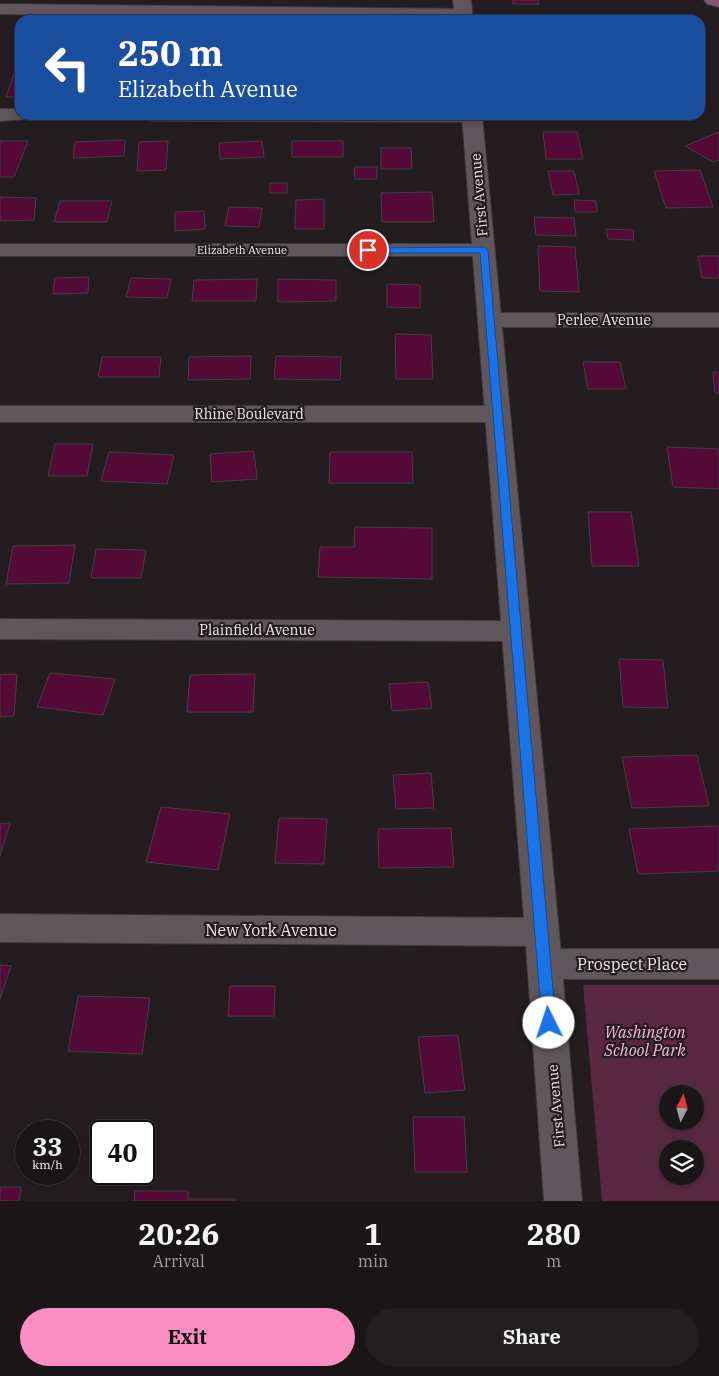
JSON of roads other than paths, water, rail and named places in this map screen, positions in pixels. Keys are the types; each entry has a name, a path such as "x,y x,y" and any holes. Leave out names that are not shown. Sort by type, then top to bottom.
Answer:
{"main road":[{"path":"713,0 719,2"}],"street":[{"path":"0,9 463,11"},
{"path":"0,115 15,115"},
{"name":"First Avenue","path":"472,120 542,932 563,1201"},
{"name":"Elizabeth Avenue","path":"0,250 484,250"},
{"name":"Perlee Avenue","path":"490,320 719,320"},
{"name":"Rhine Boulevard","path":"0,414 497,414"},
{"name":"Plainfield Avenue","path":"0,629 515,631"},
{"name":"New York Avenue","path":"0,928 542,932"},
{"name":"Prospect Place","path":"544,964 719,964"}],"park label":[{"name":"Washington School Park","path":"645,1041"}]}
